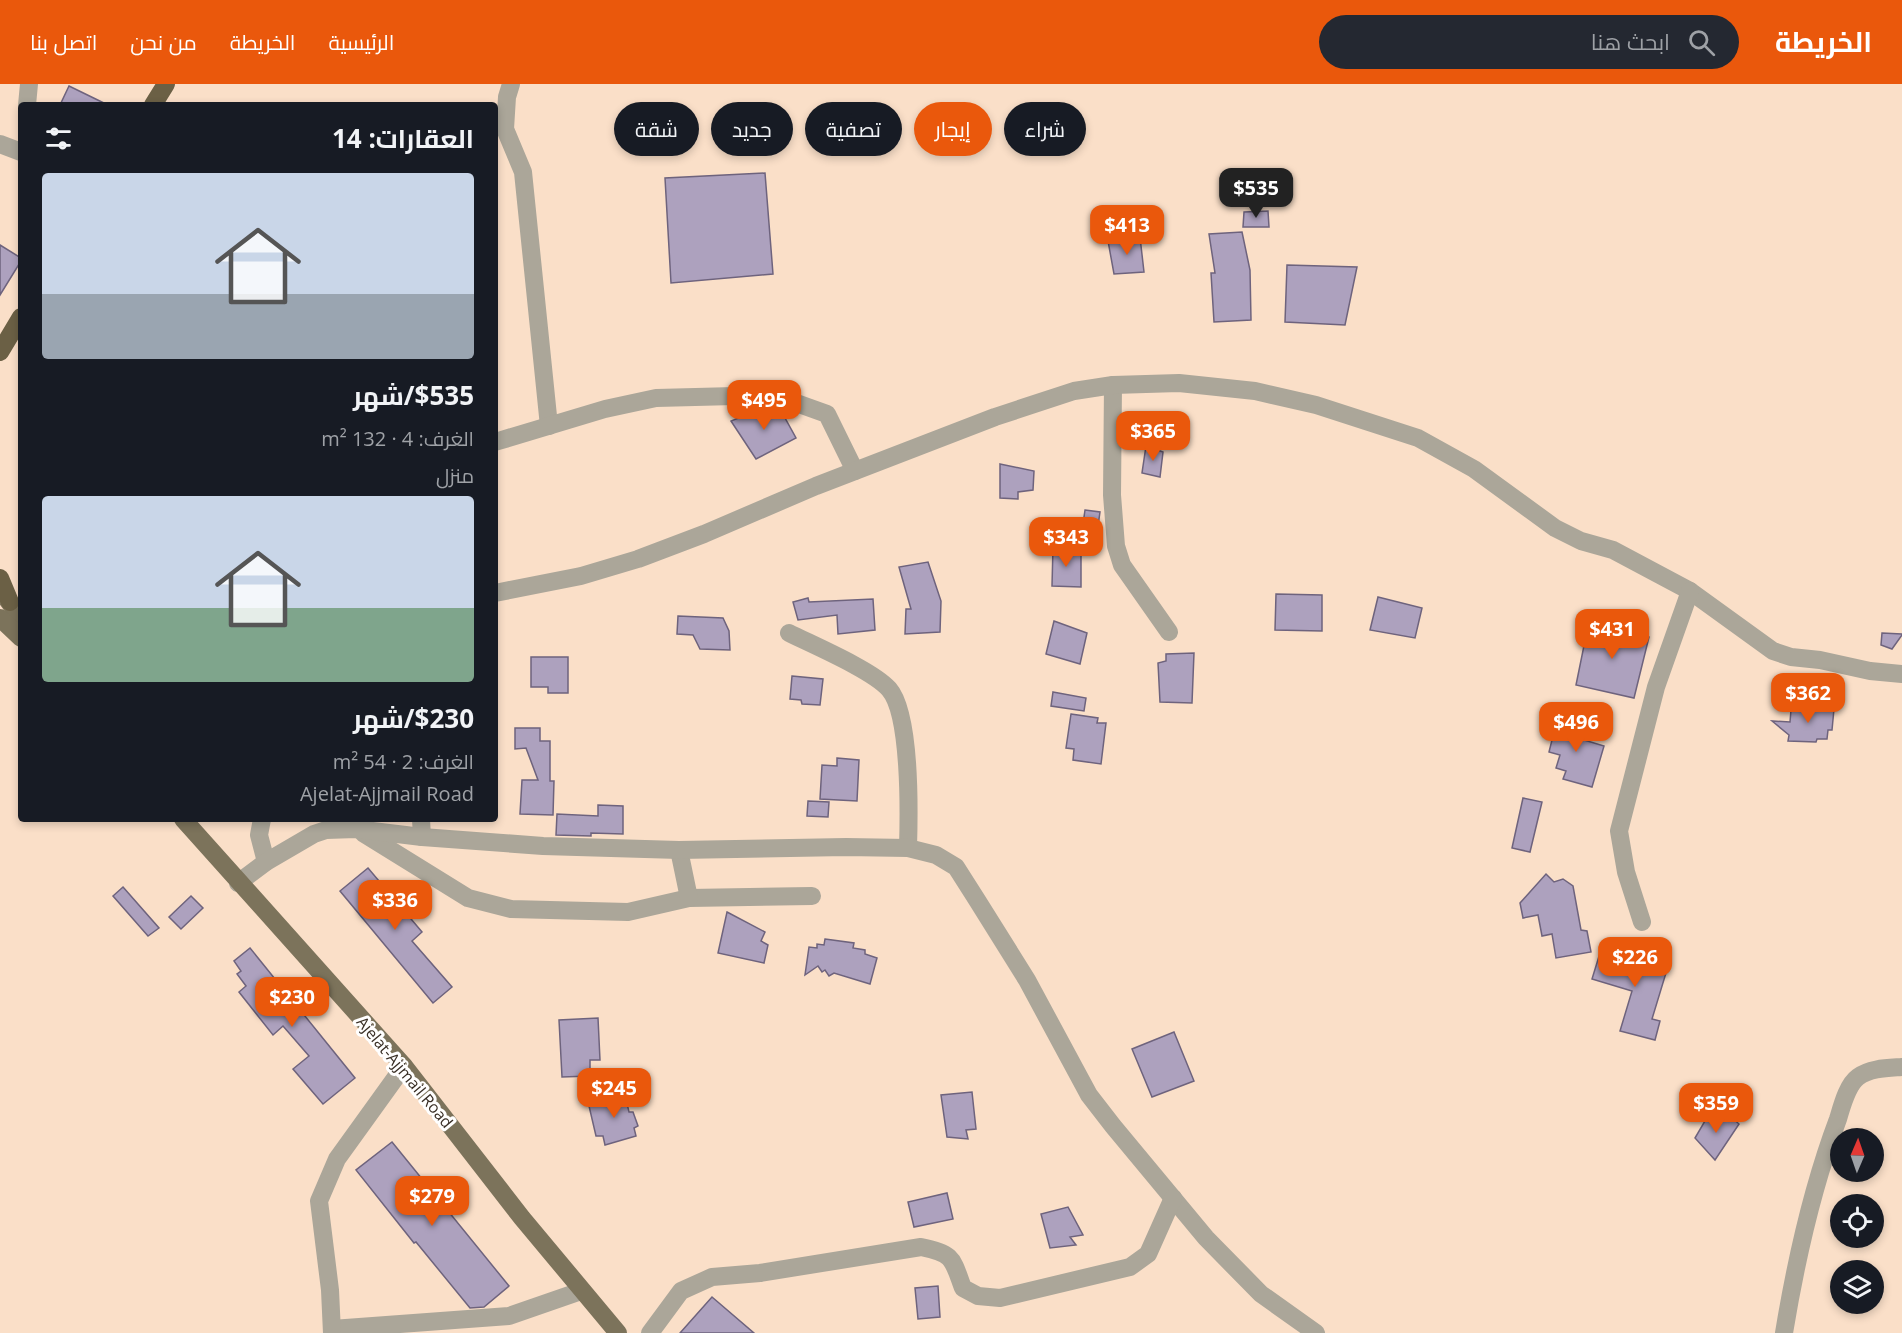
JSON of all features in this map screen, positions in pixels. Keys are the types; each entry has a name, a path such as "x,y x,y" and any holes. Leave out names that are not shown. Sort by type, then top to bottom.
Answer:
{"highway":[{"path":"155,102 166,84"},
{"path":"0,352 18,322"},
{"path":"0,578 5,596"}],"main road":[{"path":"5,596 18,614"},
{"path":"0,618 18,635"},
{"name":"Ajelat-Ajjmail Road","path":"186,822 404,1066 581,1291 618,1333"}],"street":[{"path":"27,102 29,84"},
{"path":"511,84 507,97 505,129 523,172 549,426"},
{"path":"0,144 18,151"},
{"path":"498,591 581,576 638,559 995,417 1074,391 1113,385 1179,383 1255,391 1316,405 1418,438 1473,469 1555,528 1581,541 1613,550 1690,591 1773,651 1791,657 1820,660 1870,671 1902,674"},
{"path":"1113,385 1112,495 1116,546 1122,565 1169,632"},
{"path":"498,441 605,409 656,398 774,395 827,414 855,471"},
{"path":"1642,922 1626,872 1619,831 1656,687 1690,591"},
{"path":"789,633 869,674 890,690 901,717 904,741 909,798 908,848"},
{"path":"261,822 259,835 266,862"},
{"path":"238,883 266,862 314,834 326,830 422,828 543,846 679,850 908,848 936,855 956,867 1027,980 1089,1095 1206,1238 1261,1294 1316,1333"},
{"path":"357,829 468,898 511,909 628,912 689,898 812,896"},
{"path":"679,850 689,898"},
{"path":"404,1066 337,1159 319,1201 332,1331 509,1316 581,1291"},
{"path":"1784,1333 1793,1274 1822,1162 1846,1096 1857,1078 1879,1069 1902,1067"},
{"path":"650,1333 681,1291 712,1277 760,1274 921,1247 944,1252 954,1263 963,1288 978,1296 1000,1298 1130,1267 1148,1254 1173,1198"}],"building":[{"path":"69,86 102,102 61,102"},
{"path":"765,173 773,274 671,283 665,178"},
{"path":"1268,211 1269,227 1243,227 1244,212"},
{"path":"1242,232 1250,270 1251,320 1214,322 1211,273 1215,273 1209,234"},
{"path":"1140,237 1144,272 1114,274 1108,241"},
{"path":"0,245 18,256 18,266 0,295"},
{"path":"1287,265 1357,267 1345,325 1285,322"},
{"path":"768,406 780,409 796,438 756,459 731,421"},
{"path":"1146,446 1163,452 1160,477 1142,473"},
{"path":"1000,464 1034,471 1033,490 1018,492 1018,499 1000,498"},
{"path":"1085,510 1100,512 1097,533 1082,531"},
{"path":"1053,547 1081,552 1081,587 1052,586"},
{"path":"928,562 941,601 940,632 905,634 906,609 911,609 899,567"},
{"path":"1276,594 1322,595 1322,631 1275,630"},
{"path":"1378,597 1422,608 1415,638 1370,630"},
{"path":"808,598 809,602 873,599 875,630 838,634 837,615 798,620 793,602"},
{"path":"678,616 723,618 729,631 730,650 700,649 693,635 677,634"},
{"path":"1054,621 1087,633 1080,664 1046,654"},
{"path":"1589,621 1649,637 1634,698 1576,685"},
{"path":"1882,633 1902,635 1892,649 1881,645"},
{"path":"1194,653 1192,703 1160,702 1158,663 1166,661 1166,654"},
{"path":"531,657 568,657 568,693 548,693 548,687 531,687"},
{"path":"792,676 823,679 820,705 802,704 801,700 790,699"},
{"path":"1053,692 1086,698 1084,711 1051,706"},
{"path":"1816,705 1820,708 1834,709 1832,730 1828,730 1827,739 1817,739 1816,742 1788,741 1789,735 1772,721 1790,722 1791,710 1804,710"},
{"path":"1071,714 1098,718 1097,723 1106,723 1101,764 1073,760 1074,749 1066,748"},
{"path":"1569,719 1588,724 1584,740 1604,746 1592,787 1563,779 1566,771 1556,768 1560,755 1549,752 1556,724 1566,727"},
{"path":"515,728 540,728 540,741 550,741 550,781 554,781 553,815 520,814 522,780 538,780 526,748 515,749"},
{"path":"837,758 859,760 857,801 820,799 822,765 837,766"},
{"path":"1523,798 1542,802 1530,852 1512,848"},
{"path":"808,801 829,802 828,817 807,816"},
{"path":"598,805 623,806 623,834 556,835 557,814 598,816"},
{"path":"368,868 422,932 412,941 452,987 433,1003 340,891"},
{"path":"1546,874 1554,882 1563,879 1573,886 1581,930 1587,931 1591,952 1556,958 1552,934 1542,936 1538,915 1523,918 1520,903"},
{"path":"123,887 159,928 148,936 113,896"},
{"path":"191,896 203,908 181,929 169,917"},
{"path":"727,912 765,932 761,941 768,945 764,963 718,953"},
{"path":"825,939 854,943 853,948 865,950 865,954 877,958 870,984 834,973 829,976 818,966 805,975 809,947 817,948 817,944 824,945"},
{"path":"1616,947 1669,963 1652,1019 1660,1021 1655,1040 1620,1031 1632,991 1592,979 1600,953 1614,957"},
{"path":"250,948 355,1078 323,1104 293,1069 309,1056 283,1026 273,1035 239,992 246,986 237,974 241,971 234,961"},
{"path":"598,1018 600,1060 590,1060 590,1076 562,1077 559,1020"},
{"path":"1174,1032 1194,1081 1152,1097 1132,1049"},
{"path":"624,1091 629,1112 633,1112 638,1126 634,1128 636,1136 605,1145 603,1136 596,1136 589,1106 609,1101 607,1095"},
{"path":"972,1092 976,1129 966,1130 968,1139 947,1137 941,1095"},
{"path":"1709,1114 1721,1121 1728,1114 1739,1124 1715,1160 1695,1138"},
{"path":"392,1142 509,1286 484,1307 470,1308 356,1170"},
{"path":"947,1193 953,1219 914,1227 908,1202"},
{"path":"1068,1207 1083,1235 1070,1237 1076,1245 1050,1248 1041,1214"},
{"path":"938,1286 940,1317 918,1319 915,1288"},
{"path":"712,1297 754,1333 680,1333"}]}
